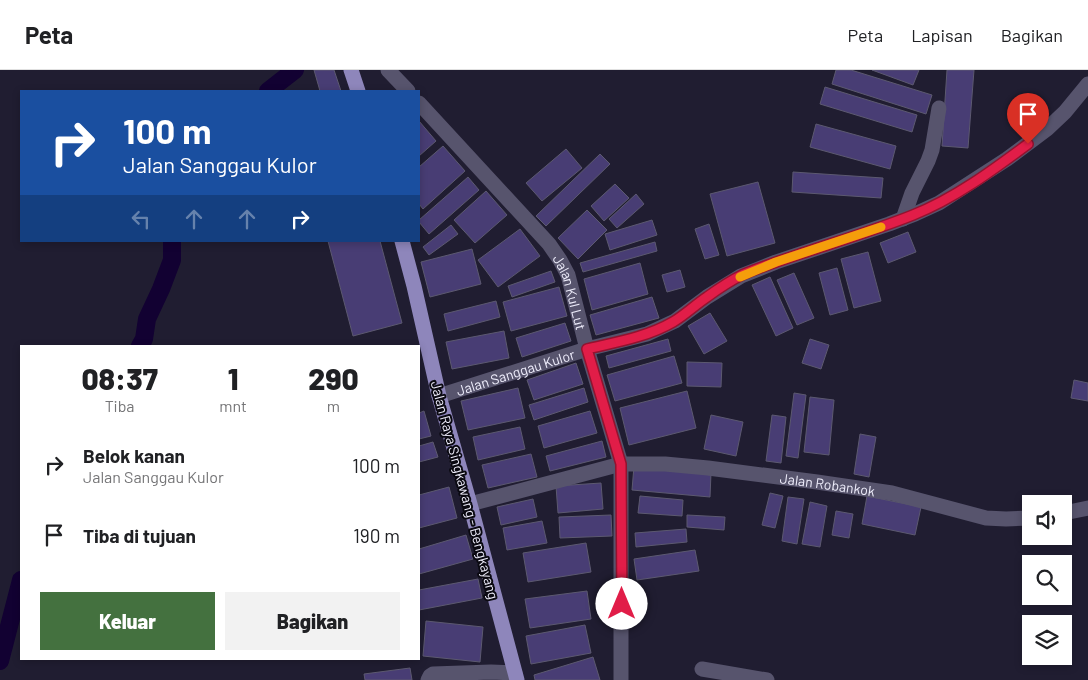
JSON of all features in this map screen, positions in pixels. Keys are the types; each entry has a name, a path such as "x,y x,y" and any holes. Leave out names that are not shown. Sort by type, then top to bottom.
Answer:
{"main road":[{"path":"351,70 358,90"},
{"name":"Jalan Raya Singkawang - Bengkayang","path":"402,242 439,396 516,676"}],"street":[{"path":"388,70 407,90"},
{"name":"Jalan Sanggau Kulor","path":"439,396 587,349 648,334 675,321 707,296 741,276 903,219 939,203 1007,160 1047,129 1065,112 1088,84"},
{"name":"Jalan Kul Lut","path":"420,104 549,244 568,274 587,349 621,464 621,680"},
{"path":"903,219 912,193 932,150 939,108"},
{"name":"Jalan Robankok","path":"470,504 621,464 665,464 816,482 892,494 986,518 1022,518"},
{"path":"1072,511 1088,508"},
{"path":"702,668 766,680"},
{"path":"428,680 433,674 491,672 516,676"}],"building":[{"path":"314,70 334,70 341,90 320,90"},
{"path":"836,70 851,70 932,95 926,114 832,84"},
{"path":"872,70 919,70 913,85"},
{"path":"947,70 974,70 968,148 942,146"},
{"path":"825,87 917,115 912,132 820,104"},
{"path":"420,122 436,141 420,155"},
{"path":"816,124 896,146 890,169 810,147"},
{"path":"443,146 465,171 423,209 420,205 420,166"},
{"path":"566,149 582,168 542,201 526,183"},
{"path":"600,154 610,164 546,226 536,216"},
{"path":"793,172 883,178 881,198 792,192"},
{"path":"468,177 479,190 429,234 420,223 420,219"},
{"path":"758,182 775,243 727,256 710,194"},
{"path":"615,184 629,198 604,221 591,206"},
{"path":"486,191 507,215 475,243 454,220"},
{"path":"636,194 644,204 617,228 609,219"},
{"path":"587,210 607,230 578,259 558,238"},
{"path":"652,220 657,235 610,250 605,234"},
{"path":"709,224 719,255 705,259 695,229"},
{"path":"451,225 458,234 429,255 423,247"},
{"path":"520,229 540,256 498,287 478,260"},
{"path":"908,232 916,252 888,263 880,243"},
{"path":"328,242 380,242 402,323 353,336"},
{"path":"655,242 657,251 583,272 580,263"},
{"path":"472,249 481,284 430,297 421,262"},
{"path":"868,252 881,301 854,308 841,259"},
{"path":"640,263 648,294 592,310 584,279"},
{"path":"837,268 848,310 830,315 819,273"},
{"path":"680,270 685,287 667,292 662,275"},
{"path":"551,271 555,282 512,297 508,286"},
{"path":"794,273 814,318 797,325 777,280"},
{"path":"770,277 793,328 776,336 752,285"},
{"path":"559,287 567,316 511,331 503,302"},
{"path":"652,297 659,318 596,335 590,315"},
{"path":"496,301 500,317 448,331 444,314"},
{"path":"710,313 727,341 704,354 688,326"},
{"path":"565,323 571,341 522,357 516,338"},
{"path":"504,331 509,358 452,369 446,342"},
{"path":"668,339 671,351 609,368 606,356"},
{"path":"810,339 829,345 821,369 802,363"},
{"path":"674,356 682,383 615,401 607,375"},
{"path":"687,362 722,363 721,387 687,386"},
{"path":"576,363 583,384 534,400 527,380"},
{"path":"1074,380 1088,383 1088,401 1071,398"},
{"path":"518,388 525,418 468,430 461,401"},
{"path":"584,388 588,402 534,420 529,405"},
{"path":"687,391 696,428 629,445 620,408"},
{"path":"794,393 806,395 798,458 786,456"},
{"path":"810,397 834,400 829,455 804,452"},
{"path":"424,411 431,436 420,439 420,413"},
{"path":"590,411 597,433 544,448 538,426"},
{"path":"711,415 743,422 736,456 704,449"},
{"path":"772,415 786,417 781,463 766,461"},
{"path":"520,427 525,449 478,460 473,437"},
{"path":"860,434 876,437 869,477 854,474"},
{"path":"602,441 606,457 550,471 546,456"},
{"path":"433,442 438,457 420,462 420,446"},
{"path":"531,454 537,477 488,488 482,465"},
{"path":"634,466 711,473 710,497 632,490"},
{"path":"601,483 603,509 558,513 556,486"},
{"path":"449,487 457,518 420,528 420,495"},
{"path":"770,493 783,496 775,528 762,525"},
{"path":"640,496 683,500 682,516 638,513"},
{"path":"867,496 921,507 915,535 862,524"},
{"path":"788,497 804,499 797,544 782,541"},
{"path":"533,499 537,517 501,525 497,507"},
{"path":"810,502 827,506 820,547 802,544"},
{"path":"836,511 853,514 849,538 832,535"},
{"path":"611,515 612,536 560,538 559,517"},
{"path":"687,515 725,517 724,530 687,527"},
{"path":"542,521 547,543 507,550 503,528"},
{"path":"686,529 687,542 636,547 635,533"},
{"path":"466,535 473,559 420,574 420,549"},
{"path":"586,543 591,572 528,582 523,553"},
{"path":"695,550 699,571 637,580 634,559"},
{"path":"478,579 482,598 420,610 420,590"},
{"path":"587,591 591,619 530,628 525,599"},
{"path":"426,621 483,627 480,662 423,656"},
{"path":"585,625 591,653 531,664 526,636"},
{"path":"593,657 600,680 535,680 534,675"},
{"path":"410,668 412,680 365,680 364,674"}],"waterway":[{"path":"269,90 295,70"},
{"path":"141,345 144,339 147,319 172,260 172,242"},
{"path":"0,661 20,584"}],"slow traffic":[{"path":"740,277 776,262 881,227"}],"route":[{"path":"622,604 621,464 587,349 648,334 675,321 707,296 741,276 927,209 1007,160 1028,144"}]}
